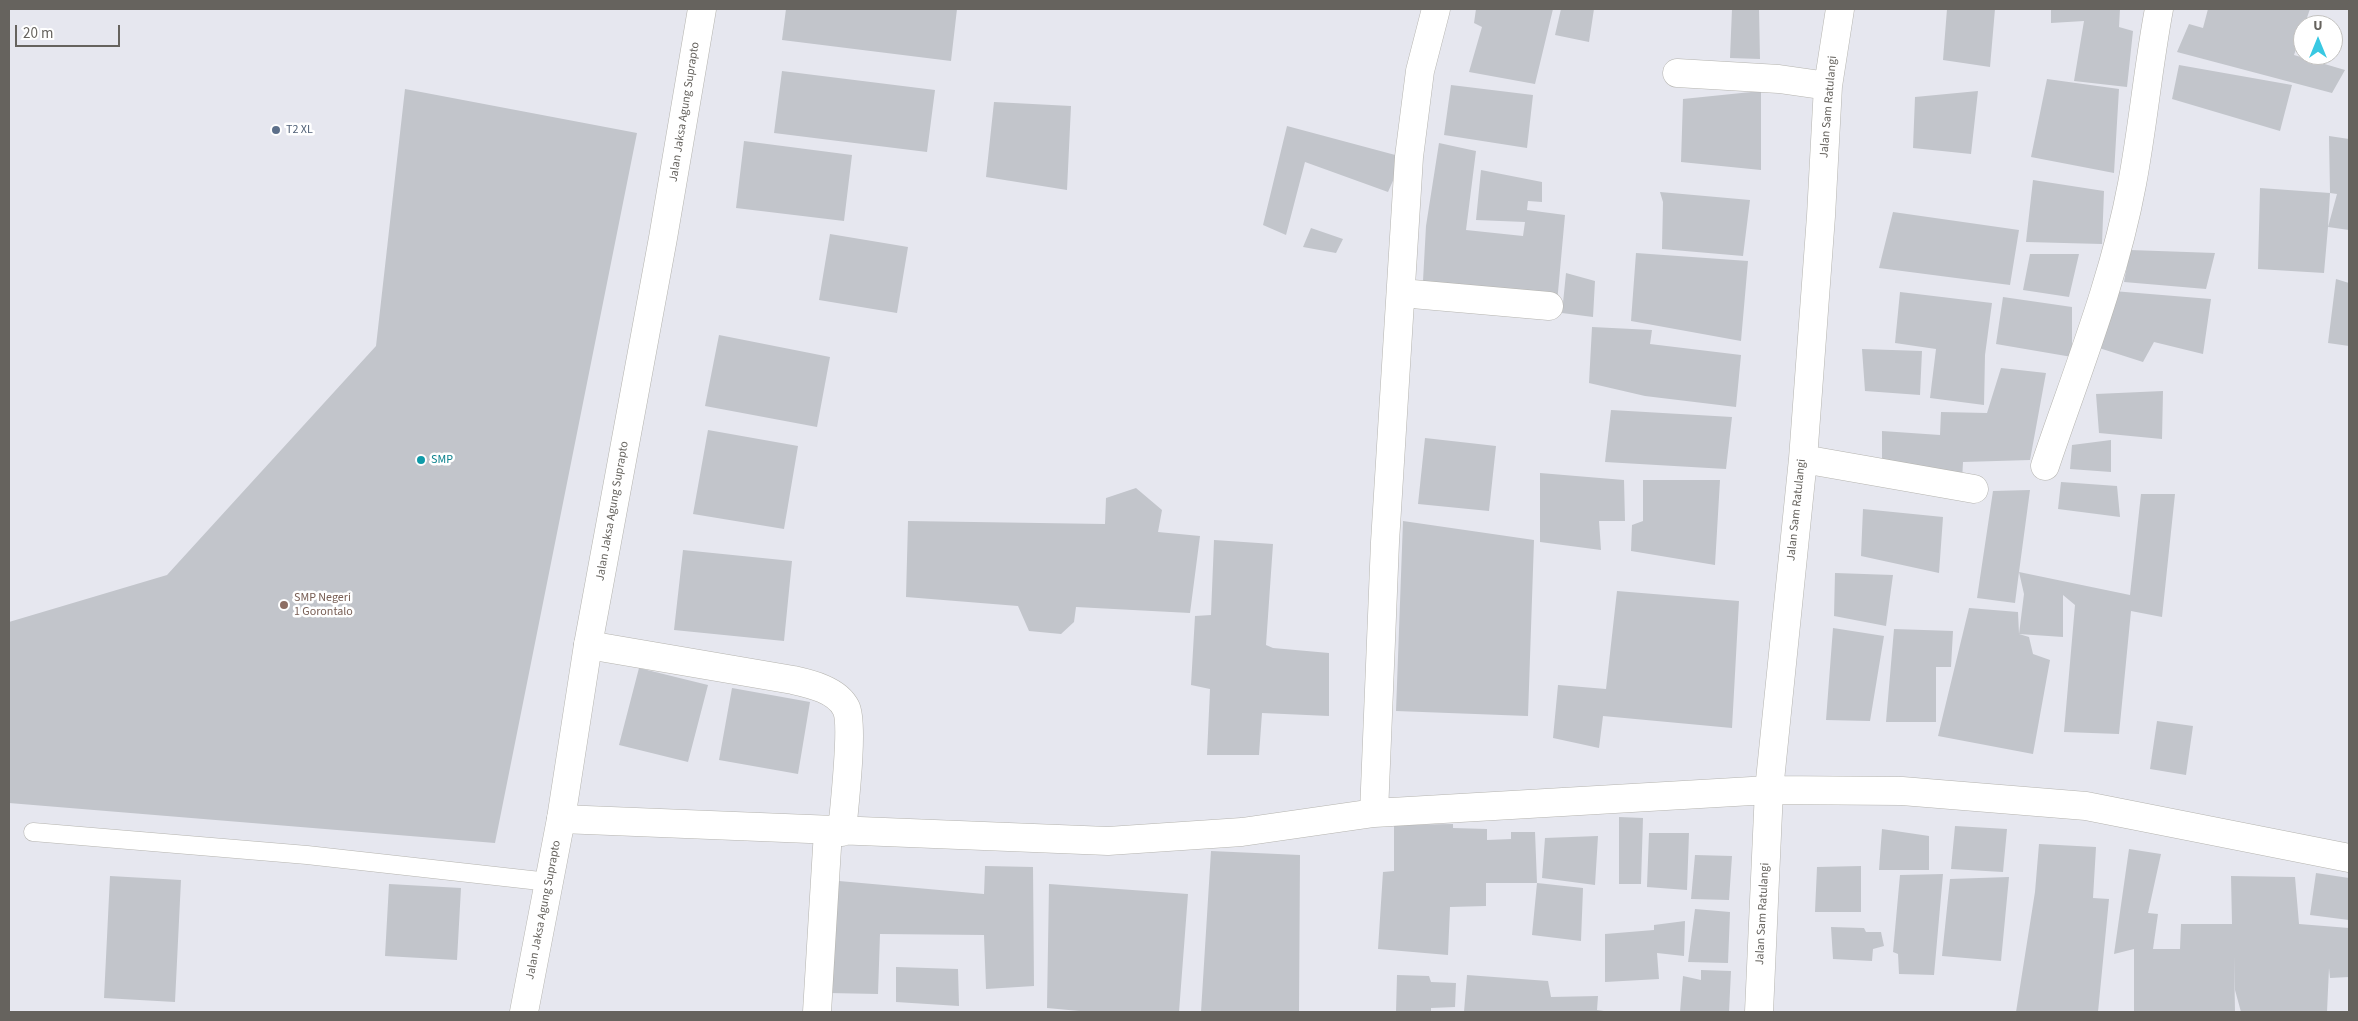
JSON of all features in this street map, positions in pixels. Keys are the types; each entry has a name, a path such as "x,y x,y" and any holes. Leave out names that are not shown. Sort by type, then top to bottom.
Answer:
{"street":[{"name":"Jalan Jaksa Agung Suprapto","path":"524,1012 561,819 588,645 663,238 702,9"},
{"path":"1374,813 1385,532 1414,111 1420,71 1436,9"},
{"name":"Jalan Sam Ratulangi","path":"1759,1012 1769,790 1803,459 1821,216 1828,86 1840,9"},
{"path":"2045,466 2113,266 2132,184 2149,62 2159,9"},
{"path":"1677,73 1779,79 1828,86"},
{"path":"1401,293 1549,306"},
{"path":"1803,459 1974,489"},
{"path":"588,645 794,680 818,686 838,699 847,709 849,731 835,831 817,1012"},
{"path":"561,819 1108,841 1242,832 1374,813 1769,790 1902,791 2086,806 2349,858"}],"lane":[{"path":"34,832 307,855 549,882"}],"building":[{"path":"786,9 957,9 951,61 782,40"},
{"path":"1476,9 1553,9 1535,84 1469,72 1482,27 1474,23"},
{"path":"1561,9 1594,9 1589,42 1555,35"},
{"path":"1732,9 1759,9 1760,59 1730,58"},
{"path":"1947,9 1995,9 1990,67 1943,60"},
{"path":"2051,9 2120,9 2119,27 2133,31 2127,87 2074,81 2084,21 2051,23"},
{"path":"2208,9 2310,9 2308,15 2293,15 2293,65 2328,65 2345,70 2332,93 2177,52 2189,24 2203,28"},
{"path":"2179,65 2292,85 2280,131 2172,99"},
{"path":"782,71 935,90 927,152 774,133"},
{"path":"2047,79 2119,89 2114,173 2031,157"},
{"path":"1451,85 1533,95 1527,148 1444,135"},
{"name":"SMP","path":"405,89 637,133 495,843 9,803 9,622 167,575 376,346"},
{"path":"1761,91 1761,170 1681,162 1683,99"},
{"path":"1978,91 1971,154 1913,148 1915,97"},
{"path":"994,102 1071,106 1067,190 986,177"},
{"path":"1287,126 1399,156 1400,165 1388,192 1305,162 1286,235 1263,225"},
{"path":"2329,136 2349,139 2349,230 2328,227 2337,194 2330,193"},
{"path":"744,141 852,155 844,221 736,208"},
{"path":"1439,143 1476,151 1466,230 1523,236 1525,222 1476,220 1481,170 1542,182 1542,202 1528,201 1527,210 1565,215 1557,303 1423,281 1426,226"},
{"path":"2033,180 2104,191 2102,244 2026,242"},
{"path":"2260,188 2330,193 2324,273 2258,269"},
{"path":"1660,192 1750,200 1743,256 1662,249 1663,202"},
{"path":"1893,212 2019,230 2010,285 1879,268"},
{"path":"1311,228 1343,239 1336,253 1303,247"},
{"path":"830,234 908,247 897,313 819,300"},
{"path":"2130,250 2215,253 2206,289 2124,282"},
{"path":"1636,253 1748,261 1741,341 1631,321"},
{"path":"2030,254 2079,254 2069,297 2023,290"},
{"path":"1566,273 1595,281 1593,317 1562,313"},
{"path":"2336,279 2349,283 2349,346 2328,343"},
{"path":"2113,291 2211,299 2203,354 2154,342 2143,362 2096,347"},
{"path":"1900,292 1992,303 1985,355 1984,405 1930,398 1936,349 1895,343"},
{"path":"2003,297 2072,307 2072,357 1996,344"},
{"path":"1592,327 1652,330 1650,344 1741,355 1736,407 1645,396 1589,383"},
{"path":"719,335 830,357 817,427 705,406"},
{"path":"1862,349 1922,351 1920,395 1865,391"},
{"path":"2001,368 2046,373 2030,460 1963,462 1962,481 1882,469 1882,431 1940,435 1941,412 1987,413"},
{"path":"2163,391 2162,439 2099,433 2096,394"},
{"path":"1611,410 1732,417 1726,469 1605,462"},
{"path":"708,430 798,446 784,529 693,514"},
{"path":"1425,438 1496,446 1489,511 1418,504"},
{"path":"2111,440 2111,472 2070,469 2072,445"},
{"path":"1540,473 1624,480 1625,521 1599,521 1601,550 1540,542"},
{"path":"1643,480 1720,480 1715,565 1631,551 1632,525 1643,521"},
{"path":"2061,482 2117,486 2120,517 2058,509"},
{"path":"1136,488 1162,510 1158,532 1200,536 1190,613 1076,607 1074,622 1061,634 1029,631 1018,606 906,597 908,521 1105,524 1106,498"},
{"path":"2030,490 2015,603 1977,598 1993,491"},
{"path":"2141,494 2175,494 2162,617 2131,611 2119,734 2064,732 2075,605 2063,595 2063,637 2019,634 2024,594 2019,572 2130,595"},
{"path":"1863,509 1943,517 1939,573 1861,556"},
{"path":"1403,521 1534,540 1528,716 1396,711"},
{"path":"1214,540 1273,544 1266,645 1273,648 1329,653 1329,716 1262,713 1259,755 1207,755 1210,689 1191,685 1195,616 1211,615"},
{"path":"683,550 792,561 784,641 674,630"},
{"path":"1835,573 1893,575 1886,626 1834,616"},
{"path":"1617,591 1739,601 1732,728 1603,716 1599,748 1553,738 1558,685 1606,689"},
{"path":"1969,608 2018,612 2019,634 2029,637 2033,654 2050,660 2033,754 1938,736"},
{"path":"1833,628 1884,636 1870,721 1826,720"},
{"path":"1894,629 1953,631 1951,667 1936,667 1936,722 1886,722"},
{"path":"639,668 708,685 688,762 619,745"},
{"path":"732,688 810,702 798,774 719,760"},
{"path":"2157,721 2193,726 2186,775 2150,769"},
{"path":"1619,817 1643,818 1641,884 1619,884"},
{"path":"1453,824 1453,828 1487,829 1487,840 1511,839 1511,832 1535,832 1537,883 1486,883 1486,906 1450,907 1448,955 1378,949 1383,872 1394,871 1394,825"},
{"path":"1955,826 2007,829 2003,872 1951,869"},
{"path":"1882,829 1929,836 1929,870 1879,870"},
{"path":"1649,833 1689,833 1687,890 1647,887"},
{"path":"1598,836 1595,885 1542,878 1545,838"},
{"path":"2039,844 2096,847 2093,898 2109,899 2098,1012 2016,1012 2035,892"},
{"path":"2129,849 2161,854 2148,913 2158,914 2153,949 2180,949 2181,924 2232,924 2231,876 2295,877 2299,924 2349,928 2349,977 2330,978 2329,968 2327,1012 2241,1012 2235,990 2234,956 2235,1012 2134,1012 2134,949 2114,954"},
{"path":"1211,851 1300,855 1299,1012 1201,1012"},
{"path":"1695,855 1732,856 1729,900 1691,899"},
{"path":"985,866 1033,867 1034,986 986,989 984,935 880,934 878,994 829,993 839,881 984,894"},
{"path":"1861,866 1861,912 1815,912 1817,867"},
{"path":"2316,873 2349,878 2349,920 2310,915"},
{"path":"1943,874 1934,975 1899,974 1898,954 1893,952 1900,875"},
{"path":"110,876 181,880 175,1002 104,998"},
{"path":"2009,877 2001,961 1942,956 1950,879"},
{"path":"1537,883 1583,888 1581,941 1532,935"},
{"path":"389,884 461,888 457,960 385,956"},
{"path":"1049,884 1188,894 1179,1012 1090,1012 1047,1008"},
{"path":"1695,909 1730,912 1728,963 1688,962"},
{"path":"1685,921 1684,956 1657,953 1659,979 1605,982 1605,934 1654,930 1654,925"},
{"path":"1831,927 1864,928 1866,932 1881,932 1884,946 1873,949 1872,961 1833,959"},
{"path":"896,967 958,969 959,1006 896,1002"},
{"path":"1701,970 1731,971 1729,1012 1680,1012 1683,976 1701,980"},
{"path":"1397,975 1429,976 1431,982 1456,983 1455,1007 1431,1008 1431,1012 1396,1012"},
{"path":"1467,975 1548,981 1551,997 1598,996 1597,1010 1611,1012 1464,1012"}],"place":[{"name":"T2 XL","path":"276,130"},
{"name":"SMP","path":"421,460"},
{"name":"SMP Negeri 1 Gorontalo","path":"284,605"}]}
